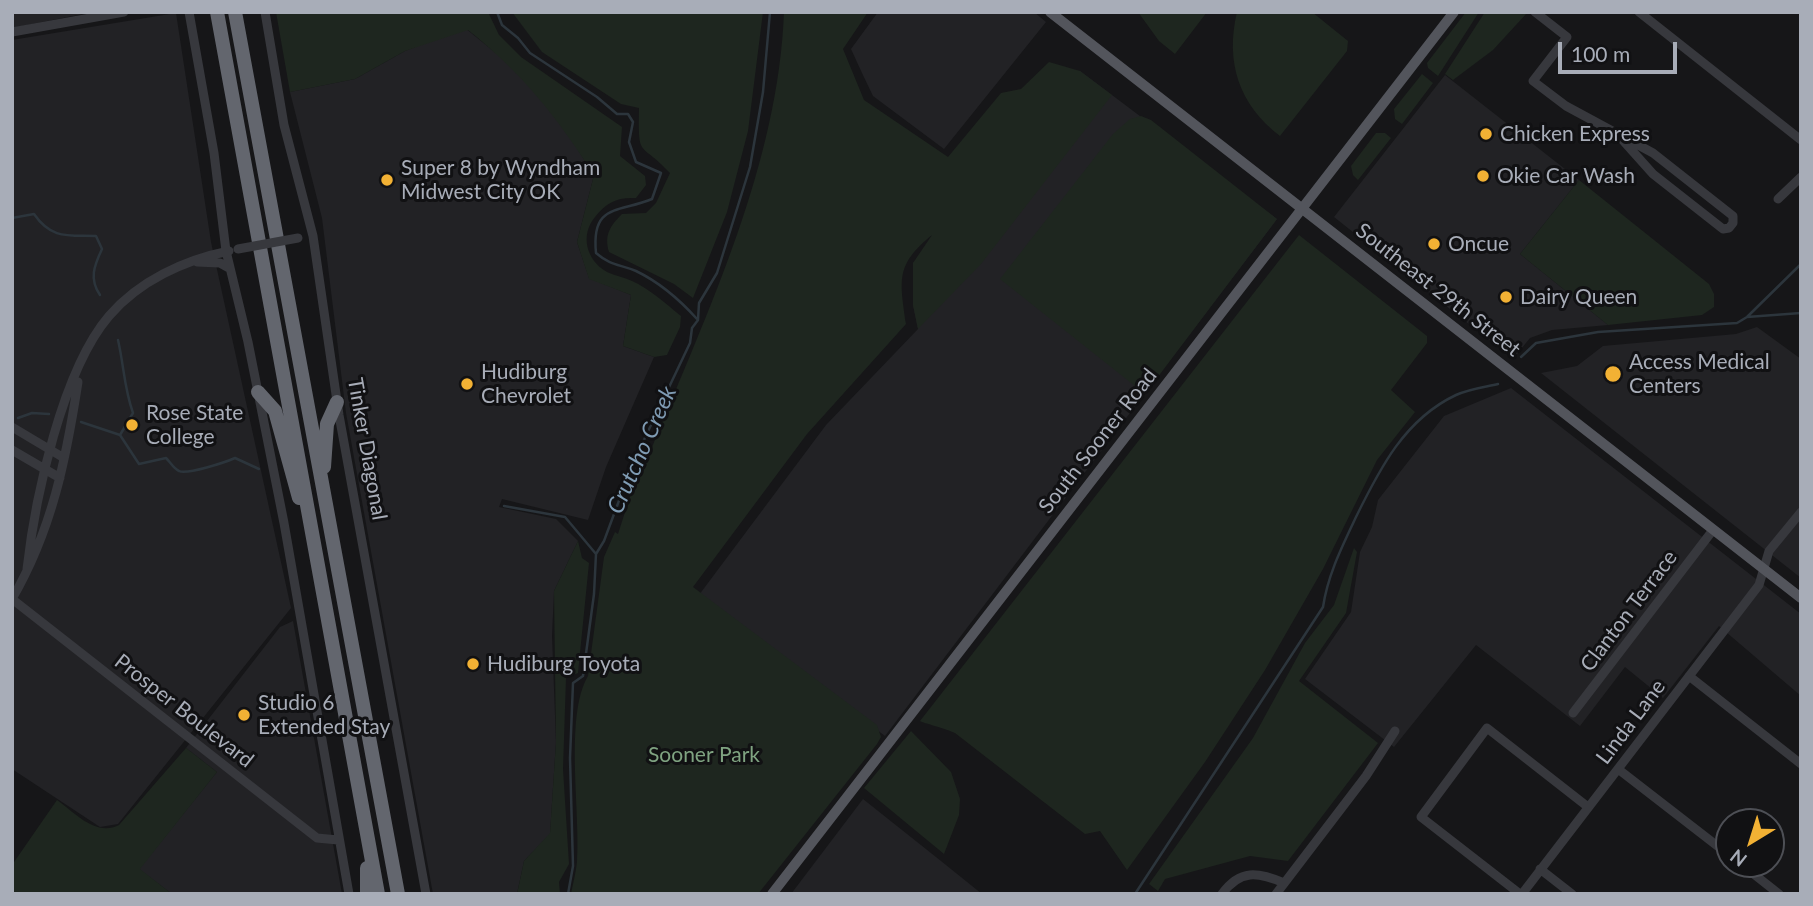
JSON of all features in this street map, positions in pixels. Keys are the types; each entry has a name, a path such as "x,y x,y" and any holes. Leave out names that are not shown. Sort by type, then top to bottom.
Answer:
{"highway":[{"path":"217,12 378,894"},
{"path":"235,12 398,894"},
{"path":"258,392 275,411 285,458 315,546"},
{"path":"323,490 327,424 337,402"},
{"path":"367,828 367,894"},
{"path":"390,856 407,894"}],"main road":[{"name":"Southeast 29th Street","path":"1050,12 1801,598"},
{"name":"South Sooner Road","path":"772,894 1454,12"}],"street":[{"path":"12,32 124,12"},
{"path":"189,12 215,153 229,268 258,392 349,894"},
{"name":"Tinker Diagonal","path":"265,12 284,125 313,236 337,402 426,894"},
{"path":"1535,12 1567,37 1533,81 1566,106 1653,153 1732,216 1733,223 1729,228 1723,229 1653,174 1619,136"},
{"path":"1639,12 1801,140"},
{"path":"1778,199 1801,177"},
{"path":"27,569 31,536 50,452 64,406 97,332 127,298 154,278 191,261 226,251 313,236"},
{"path":"191,261 215,262 229,268"},
{"path":"12,599 43,540 60,478 80,366"},
{"path":"12,427 64,458"},
{"path":"12,450 60,478"},
{"name":"Linda Lane","path":"1521,894 1759,585 1769,551 1801,512"},
{"name":"Clanton Terrace","path":"1573,713 1713,530"},
{"name":"Prosper Boulevard","path":"12,599 317,838 338,840"},
{"path":"1689,676 1801,764"},
{"path":"1521,894 1420,817 1487,729 1588,807"},
{"path":"1276,894 1366,776 1395,731"},
{"path":"1618,769 1715,844"},
{"path":"1541,869 1572,894"},
{"path":"1222,894 1231,882 1241,875 1253,873 1284,883"},
{"path":"1759,878 1779,894"}],"shaded area":[{"path":"12,12 93,12 12,28"},
{"path":"878,12 1034,12 1046,22 944,149 873,96 851,49"},
{"name":"Rose State College","path":"176,13 211,242 291,608 118,824 100,827 12,769 12,40"},
{"path":"454,19 513,67 558,118 594,175 577,242 589,278 631,295 623,346 654,357 606,467 588,520 502,499 499,507 556,519 578,541 554,591 552,636 556,742 550,834 524,861 517,894 433,894 346,413 322,218 290,92 355,79 405,51 437,38"},
{"path":"1080,71 1277,219 885,736 699,595 826,425 918,329 913,305 913,263"},
{"path":"1445,75 1579,180 1520,254 1608,325 1552,330 1530,338 1513,359 1334,217"},
{"path":"1757,327 1801,359 1801,578 1541,373 1577,366 1603,346 1736,334"},
{"path":"1511,388 1801,614 1801,696 1719,626 1663,698 1625,667 1580,726 1476,645 1394,747 1305,679 1351,612 1360,552 1372,527 1378,500 1444,416"},
{"path":"293,621 342,894 172,894 139,869 217,772 186,748 280,627"},
{"path":"863,799 941,861 982,894 791,894"}],"green space":[{"path":"276,12 488,12 499,35 521,57 622,127 620,156 645,176 646,185 636,198 623,198 608,204 599,212 590,224 587,247 600,267 645,288 681,316 680,327 667,355 654,357 623,346 631,295 589,279 577,242 594,175 537,97 487,46 468,30 405,51 355,79 290,92"},
{"path":"512,12 763,12 748,131 727,212 693,298 674,284 609,252 608,236 614,223 622,214 646,213 656,203 670,173 640,143 639,108 621,104 542,52"},
{"name":"Sooner Park","path":"784,12 868,12 843,49 864,100 948,157 1001,93 1021,89 1049,62 1080,71 1112,95 981,264 918,329 913,305 913,263 932,235 911,255 902,284 906,324 807,434 693,587 877,725 881,737 877,744 758,894 571,894 578,842 575,766 577,715 588,676 604,557 615,532 618,534 640,465 651,450 737,236 769,125 779,69"},
{"path":"1138,12 1207,12 1175,54 1159,41"},
{"path":"1237,12 1312,12 1348,41 1347,51 1280,136 1254,111 1239,81 1233,48"},
{"path":"1466,12 1479,12 1438,76 1428,68 1427,63"},
{"path":"1485,12 1527,13 1493,50 1453,80 1445,74"},
{"path":"1422,74 1433,83 1402,124 1395,119 1394,109"},
{"path":"1141,116 1151,120 1277,219 1145,394 1000,279 1113,134 1130,119"},
{"path":"1376,133 1385,133 1391,138 1358,180 1353,175 1351,166"},
{"path":"1579,180 1709,284 1714,294 1714,307 1702,315 1608,325 1520,254"},
{"path":"1299,235 1427,336 1427,343 1391,390 1415,412 1377,460 1323,569 1265,670 1205,762 1127,870 1100,831 1085,834 955,733 920,721"},
{"path":"578,541 582,558 589,563 578,673 566,678 563,769 569,864 559,882 560,894 517,894 524,861 550,833 556,742 554,591"},
{"path":"1354,548 1357,552 1346,613 1299,681 1378,743 1288,861 1250,856 1165,879 1158,891 1149,884 1253,738 1305,643 1334,605"},
{"path":"911,731 951,772 960,799 959,815 944,854 864,788"},
{"path":"186,748 217,772 140,869 172,894 12,894 12,865 57,800 94,826 110,828 119,825"}],"waterway":[{"path":"497,12 502,25 518,38 530,53 597,97 617,114 628,114 633,122 629,142 636,162 661,173 652,199 610,212 603,218 598,225 596,253 611,263 636,271 662,286 697,319"},
{"name":"Crutcho Creek","path":"568,894 573,866 570,758 573,683 583,676 594,594 596,554 604,541 633,463 690,343 692,328 698,320 699,303 717,273 750,167 763,92 770,12"},
{"path":"12,218 34,214 54,232 96,236 102,249 94,278 100,295"},
{"path":"1521,357 1536,343 1598,332 1737,323 1747,317 1801,264"},
{"path":"1747,317 1801,313"},
{"path":"118,340 133,413 120,435 139,464 166,458 175,469 183,472 207,468 235,458 259,469"},
{"path":"1135,894 1323,607 1332,572 1346,539 1375,481 1396,447 1408,431 1438,405 1461,393 1498,384"},
{"path":"18,418 32,413 49,414"},
{"path":"81,422 120,435"},
{"path":"504,506 565,517 596,554"}],"place":[{"name":"Chicken Express","path":"1486,134"},
{"name":"Okie Car Wash","path":"1483,176"},
{"name":"Super 8 by Wyndham Midwest City OK","path":"387,180"},
{"name":"Oncue","path":"1434,244"},
{"name":"Dairy Queen","path":"1506,297"},
{"name":"Access Medical Centers","path":"1613,374"},
{"name":"Hudiburg Chevrolet","path":"467,384"},
{"name":"Rose State College","path":"132,425"},
{"name":"Hudiburg Toyota","path":"473,664"},
{"name":"Studio 6 Extended Stay","path":"244,715"}]}
